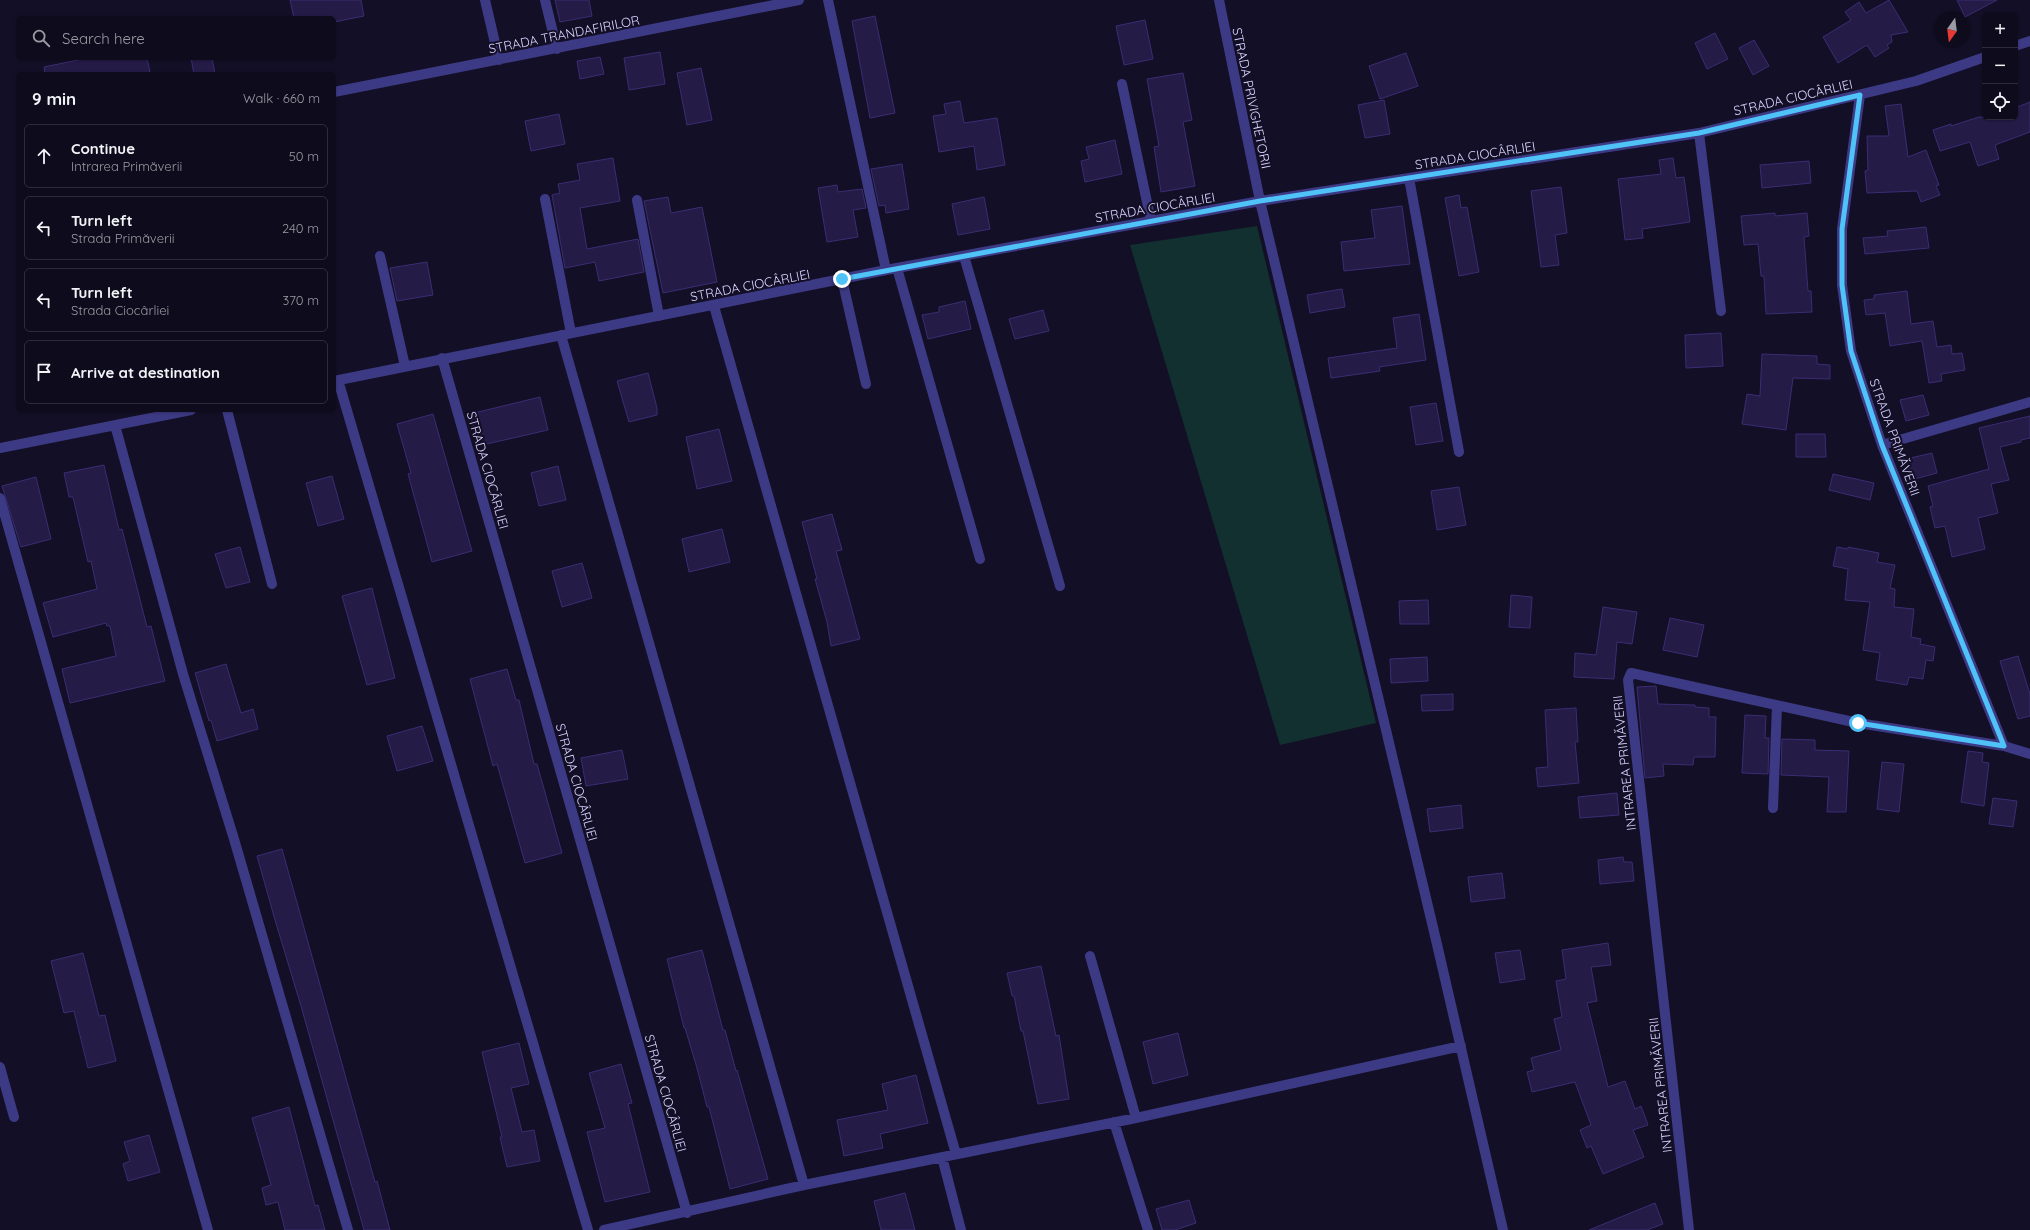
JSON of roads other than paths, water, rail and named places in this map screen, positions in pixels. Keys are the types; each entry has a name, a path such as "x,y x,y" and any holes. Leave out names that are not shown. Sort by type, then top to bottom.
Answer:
{"street":[{"path":"484,0 499,60"},
{"path":"545,0 557,49"},
{"name":"STRADA TRANDAFIRILOR","path":"336,92 557,49 777,2 799,0"},
{"path":"828,0 886,270"},
{"name":"STRADA PRIVIGHETORII","path":"1219,0 1260,201 1461,1046 1503,1230"},
{"path":"2018,45 2030,41"},
{"name":"STRADA CIOCÂRLIEI","path":"588,1230 336,381 442,358 714,306 886,270 1260,201 1699,133 1916,81 1982,58"},
{"path":"1122,84 1151,221"},
{"name":"STRADA PRIMĂVERII","path":"1860,95 1842,229 1842,285 1851,351 1882,445 2004,746"},
{"path":"1699,133 1721,311"},
{"path":"1409,178 1459,452"},
{"path":"545,199 566,334 804,1185"},
{"path":"638,200 659,316"},
{"path":"380,256 405,366"},
{"path":"964,256 1060,586"},
{"path":"897,268 980,559"},
{"path":"842,279 866,384"},
{"path":"714,306 956,1154"},
{"name":"STRADA CIOCÂRLIEI","path":"442,358 686,1213"},
{"path":"1882,445 2030,402"},
{"path":"0,448 181,412"},
{"path":"228,412 272,584"},
{"path":"115,425 183,674 236,846 348,1230"},
{"path":"0,498 208,1230"},
{"name":"INTRAREA PRIMĂVERII","path":"1689,1230 1628,680 1631,673 1637,673 1777,706 1858,723 2004,746"},
{"path":"1773,808 1777,706"},
{"path":"2004,746 2030,754"},
{"path":"1090,956 1136,1118"},
{"path":"604,1230 686,1213 804,1185 1136,1118 1461,1046"},
{"path":"0,1067 14,1117"},
{"path":"1114,1122 1148,1230"},
{"path":"942,1156 961,1230"}]}
